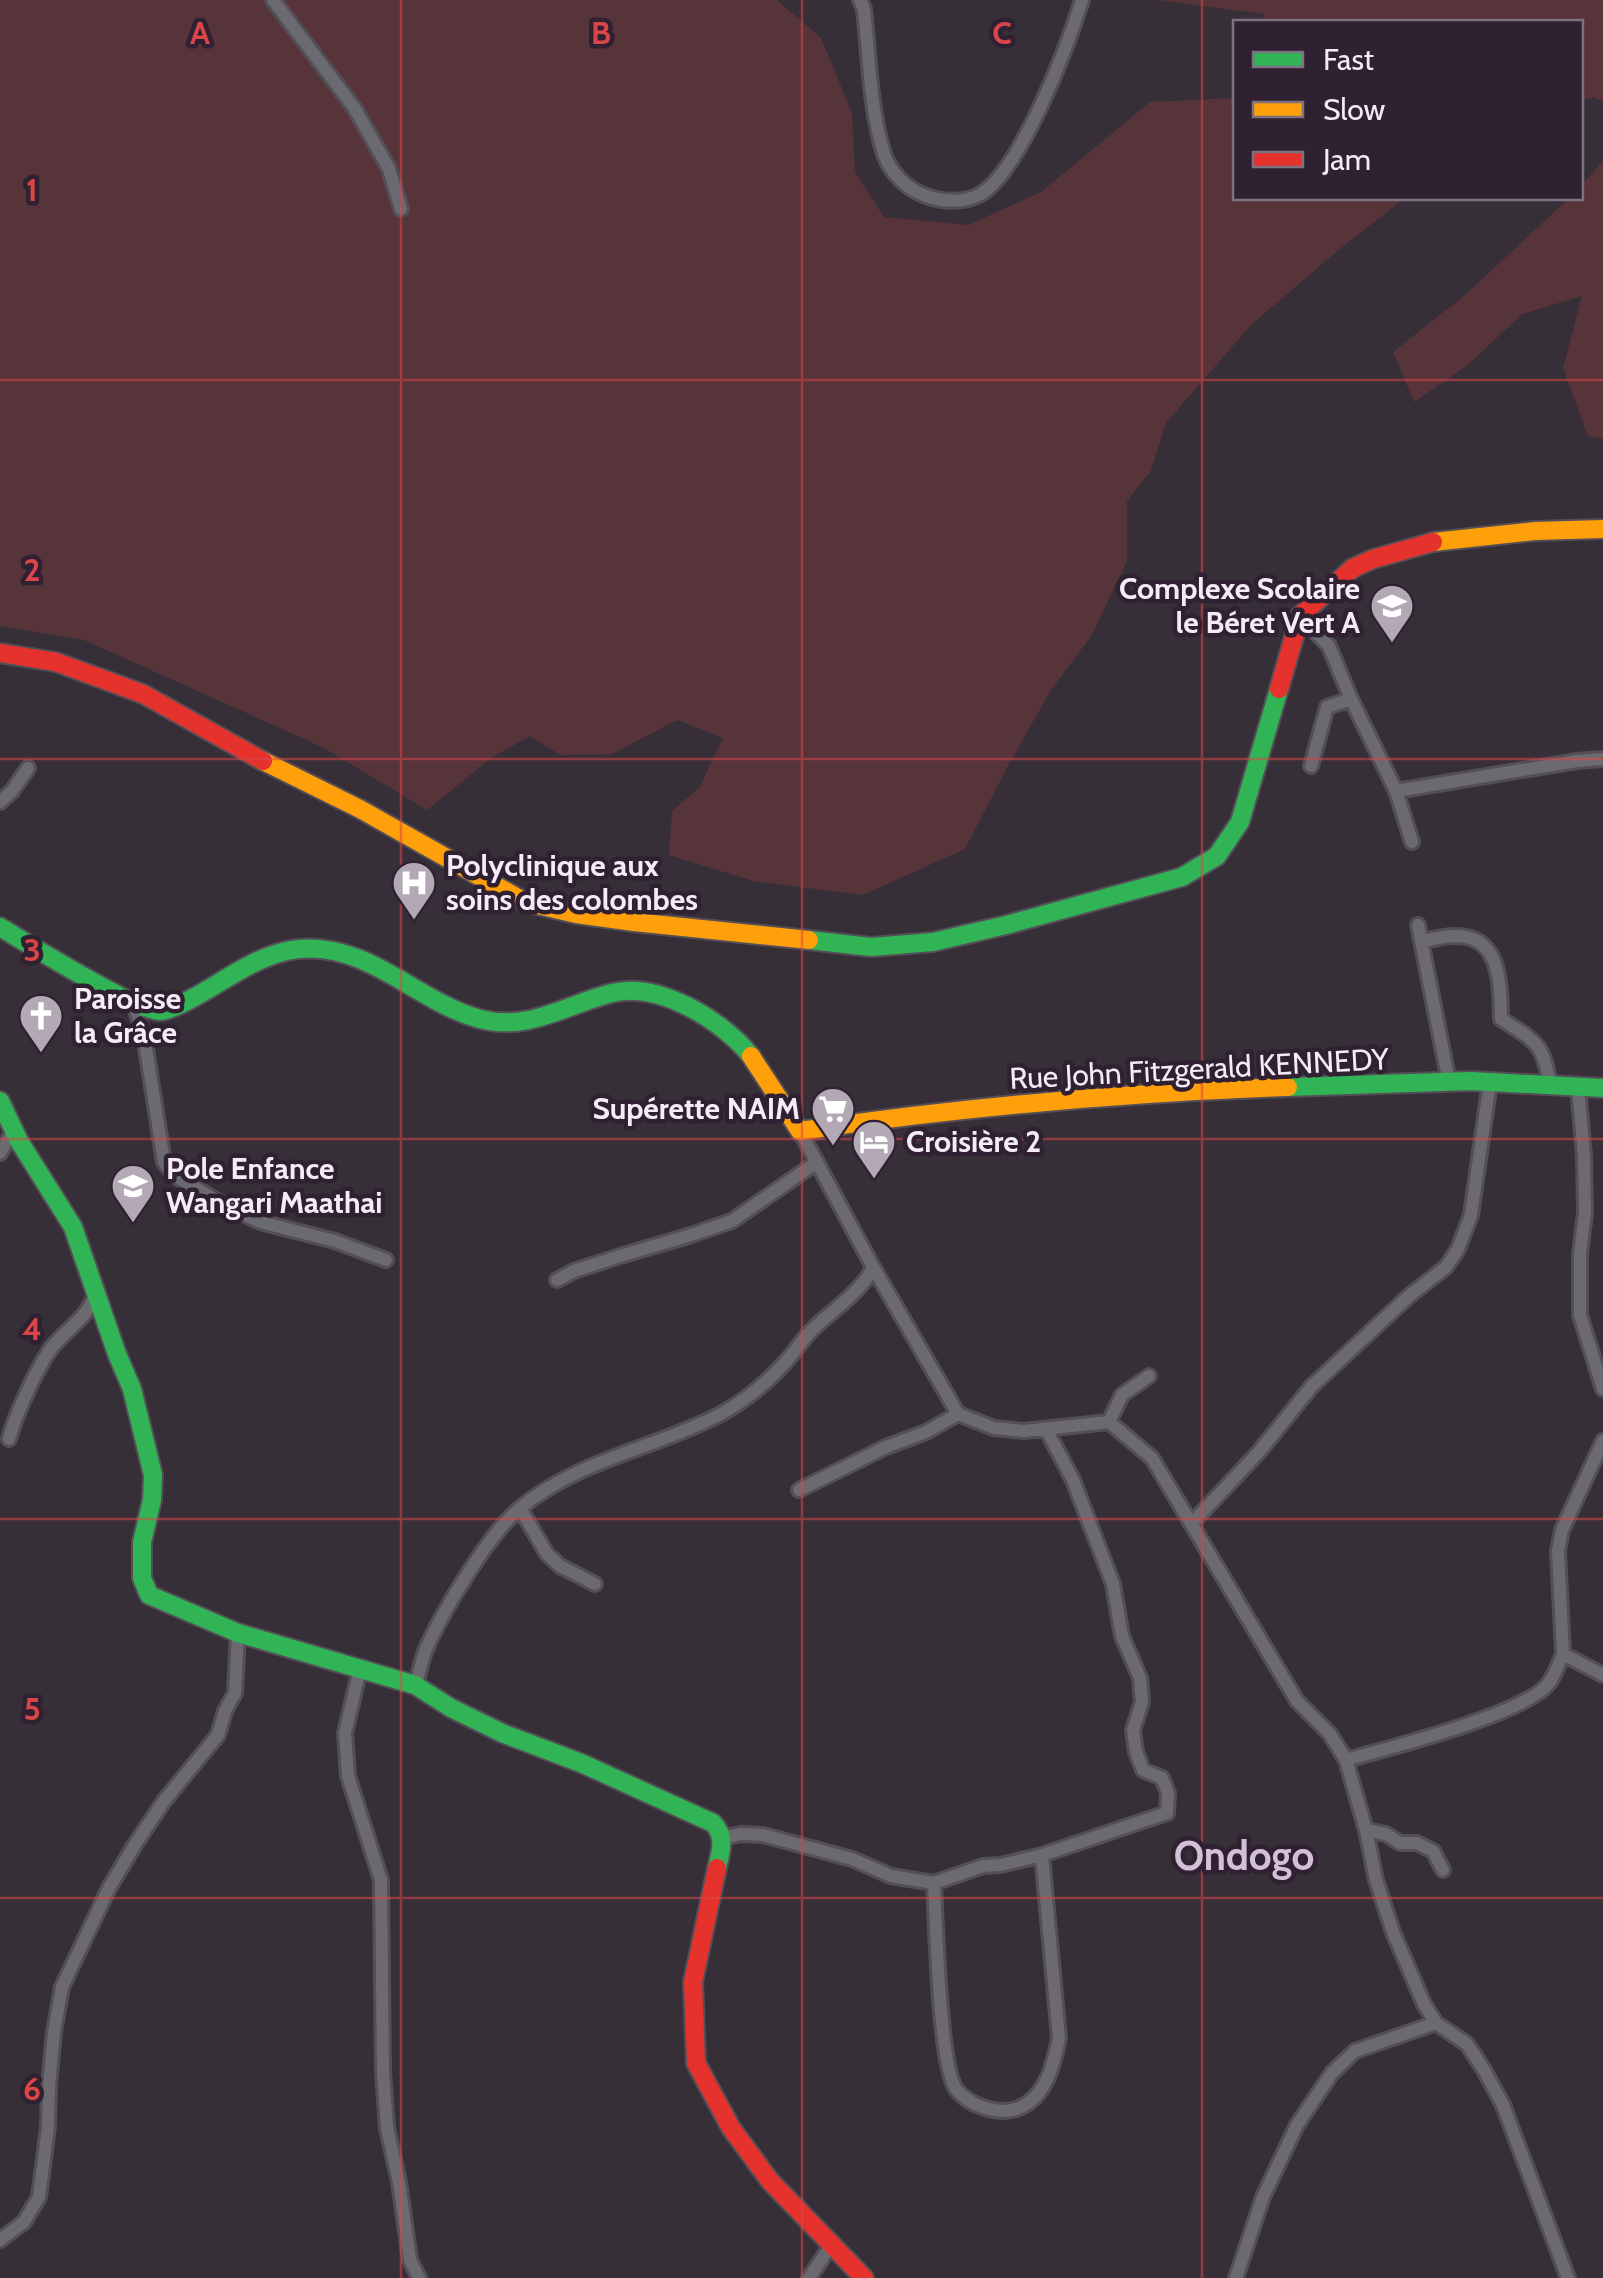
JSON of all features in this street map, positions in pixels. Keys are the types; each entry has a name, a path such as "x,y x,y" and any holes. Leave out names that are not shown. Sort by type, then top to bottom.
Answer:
{"street":[{"path":"273,0 356,110 389,169 401,208"},
{"path":"860,0 885,155 907,186 947,201 980,194 1008,164 1044,100 1082,0"},
{"path":"0,653 56,662 143,694 525,902 634,922 870,947 933,942 1182,877 1217,856 1240,822 1300,616 1353,568 1426,543 1603,529"},
{"path":"1300,616 1329,646 1396,791 1412,842"},
{"path":"1311,766 1327,707 1351,700"},
{"path":"1396,791 1603,759"},
{"path":"0,802 28,768"},
{"path":"1418,925 1450,1082"},
{"path":"0,926 153,1011 168,1009 271,956 302,949 356,957 450,1008 490,1022 540,1020 608,994 636,990 694,1008 721,1024 751,1056 800,1131 872,1267 958,1414 994,1428 1024,1431 1109,1422 1152,1458 1260,1643 1297,1700 1330,1734 1346,1760 1393,1932 1436,2023 1467,2044 1497,2094 1568,2278"},
{"path":"1422,941 1455,936 1470,938 1488,949 1498,969 1501,1019 1532,1039 1545,1056 1550,1085"},
{"path":"134,1003 164,1162 174,1174 260,1222 335,1241 386,1260"},
{"name":"Rue John Fitzgerald KENNEDY","path":"800,1131 894,1118 1184,1091 1450,1082 1603,1088"},
{"path":"1192,1523 1258,1453 1312,1386 1446,1268 1471,1215 1490,1082"},
{"path":"1578,1087 1584,1156 1580,1315 1603,1389"},
{"path":"0,1101 68,1215 132,1389 153,1475 140,1562 145,1589 159,1600 238,1633 415,1685 490,1728 581,1763 713,1823 721,1838 720,1857 693,1982 696,2063 731,2128 757,2164 864,2278"},
{"path":"0,1153 14,1130"},
{"path":"557,1280 623,1254 732,1220 817,1162"},
{"path":"415,1685 425,1651 444,1614 497,1532 520,1508 569,1475 672,1436 735,1405 771,1376 809,1332 865,1281 872,1267"},
{"path":"9,1439 47,1354 87,1311 96,1292"},
{"path":"1109,1422 1122,1395 1149,1376"},
{"path":"799,1490 958,1414"},
{"path":"721,1838 763,1835 852,1859 892,1876 934,1883 984,1866 1042,1856 1167,1813 1168,1794 1162,1778 1143,1770 1136,1752 1133,1730 1142,1702 1140,1678 1122,1636 1112,1584 1074,1480 1046,1429"},
{"path":"1346,1760 1476,1722 1515,1706 1548,1685 1563,1654 1560,1541 1603,1441"},
{"path":"520,1508 548,1554 560,1566 595,1584"},
{"path":"0,2240 24,2222 39,2197 54,2032 62,1987 127,1858 164,1801 218,1735 234,1694 238,1633"},
{"path":"1563,1654 1603,1675"},
{"path":"360,1669 345,1733 348,1776 382,1880 387,2128 410,2260 419,2278"},
{"path":"1366,1830 1400,1842 1417,1843 1432,1852 1443,1870"},
{"path":"934,1883 951,2075 956,2088 968,2099 1004,2112 1035,2098 1054,2066 1059,2038 1042,1856"},
{"path":"1236,2278 1263,2197 1297,2125 1332,2073 1355,2051 1436,2023"},
{"path":"809,2278 832,2244"}],"shaded area":[{"path":"0,0 777,0 821,38 852,113 855,172 884,217 968,225 1041,192 1150,102 1233,98 1233,200 1402,200 1252,324 1166,423 1151,471 1127,501 1127,561 1092,635 1051,690 965,849 863,895 753,881 669,855 672,811 699,788 723,738 677,720 612,754 560,755 530,736 491,758 427,810 322,747 84,640 0,626"},
{"path":"1157,0 1603,0 1603,102 1594,97 1583,100 1583,20 1263,20 1264,14"},
{"path":"1603,161 1603,439 1588,436 1563,368 1582,296 1522,314 1468,365 1414,402 1393,352 1464,296 1567,200 1583,200 1583,184"}],"traffic: fast":[{"path":"809,940 871,947 933,942 1182,877 1217,856 1240,822 1279,689"},
{"path":"0,927 149,1009 172,1008 269,956 299,949 325,950 371,964 457,1011 498,1022 548,1015 612,993 650,993 669,998 707,1018 751,1056"},
{"path":"1288,1087 1471,1081 1603,1088"},
{"path":"0,1101 19,1141 73,1227 132,1389 153,1475 152,1500 142,1542 142,1578 149,1595 238,1633 415,1685 502,1733 581,1763 713,1823 721,1839 717,1868"}],"traffic: slow":[{"path":"1433,542 1535,531 1603,529"},
{"path":"263,761 360,809 525,902 634,922 809,940"},
{"path":"751,1056 800,1131 1043,1102 1288,1087"}],"traffic: jam":[{"path":"1279,689 1300,616 1353,568 1433,542"},
{"path":"0,653 56,662 143,694 263,761"},
{"path":"717,1868 693,1982 696,2063 731,2128 770,2181 864,2278"}],"place":[{"name":"Complexe Scolaire le Béret Vert A","path":"1392,644"},
{"name":"Polyclinique aux soins des colombes","path":"414,921"},
{"name":"Paroisse la Grâce","path":"41,1054"},
{"name":"Supérette NAIM","path":"833,1147"},
{"name":"Croisière 2","path":"874,1180"},
{"name":"Pole Enfance Wangari Maathai","path":"133,1224"}],"district":[{"name":"Ondogo","path":"1244,1856"}]}
